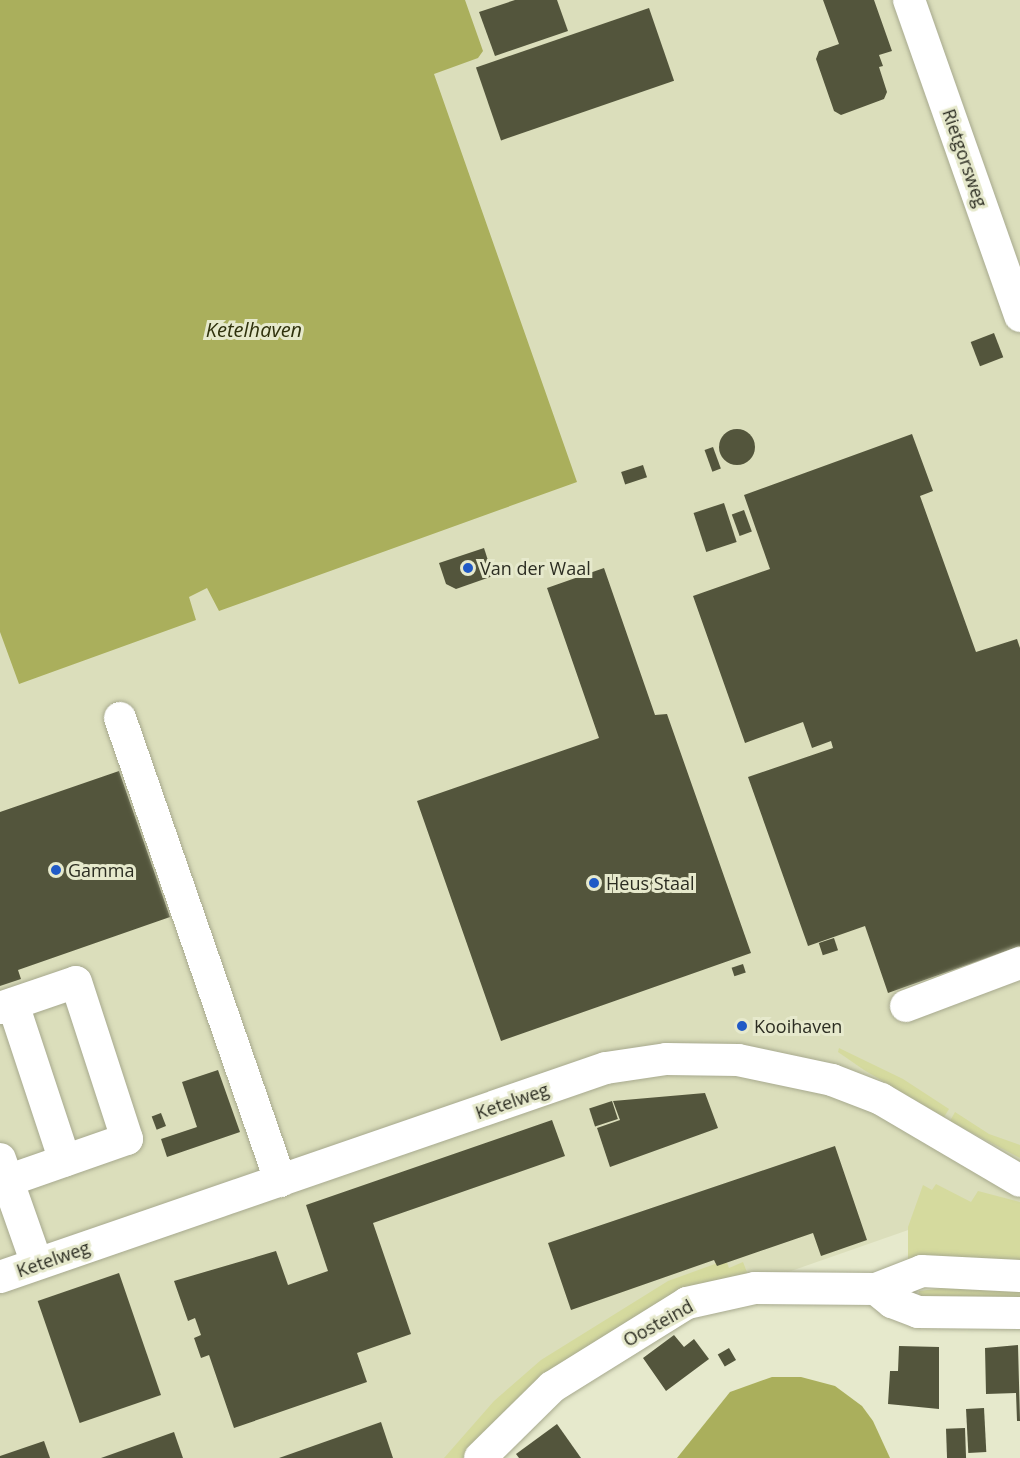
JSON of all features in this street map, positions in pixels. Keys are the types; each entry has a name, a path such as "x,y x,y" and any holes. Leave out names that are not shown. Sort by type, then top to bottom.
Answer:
{"street":[{"name":"Rietgorsweg","path":"909,0 1020,316"},
{"path":"120,718 280,1181"},
{"path":"906,1006 1020,963"},
{"path":"37,1264 4,1170 65,1161 127,1139 76,982 7,1006 65,1161"},
{"name":"Ketelweg","path":"0,1277 606,1068 666,1059 738,1060 832,1080 881,1099 1020,1181"},
{"name":"Oosteind","path":"480,1458 552,1387 687,1303 755,1288 876,1289 922,1271 1020,1276"},
{"path":"876,1289 892,1302 918,1312 1020,1313"}],"shaded area":[{"path":"0,0 1020,0 1020,1252 914,1228 568,1349 471,1458 0,1458"},
{"path":"839,1048 903,1079 949,1109 944,1117 864,1070 838,1052"},
{"path":"955,1112 989,1134 1020,1145 1020,1158 950,1121"},
{"path":"936,1184 971,1202 978,1191 1020,1202 1020,1261 908,1262 908,1227 923,1185 932,1190"},
{"path":"726,1260 729,1268 743,1262 754,1290 700,1295 474,1458 444,1458 494,1401 541,1360 668,1281"},
{"path":"952,1287 1020,1288 1020,1305 918,1297 919,1291"}],"water":[{"name":"Ketelhaven","path":"0,0 465,0 483,51 478,58 434,74 577,482 219,611 207,588 189,597 196,620 19,684 0,632"},
{"path":"772,1377 801,1377 835,1386 862,1406 873,1421 890,1458 677,1458 730,1392"}],"building":[{"path":"515,0 557,0 568,31 495,56 479,12"},
{"path":"823,0 874,0 892,51 879,55 883,66 879,67 887,92 884,99 841,115 834,111 816,59 819,51 839,44"},
{"path":"649,8 674,81 501,140 476,68"},
{"path":"994,333 1003,357 980,366 971,342"},
{"path":"737,429 750,434 755,447 750,460 737,465 724,460 719,447 724,434"},
{"path":"912,434 933,491 920,496 976,652 1017,639 1020,648 1020,946 888,993 865,926 808,946 748,777 833,748 831,741 812,748 803,722 745,743 693,596 770,569 744,495"},
{"path":"713,447 721,469 712,472 705,450"},
{"path":"643,465 647,477 625,484 621,472"},
{"path":"724,503 737,542 706,552 694,513"},
{"path":"744,510 752,532 740,536 732,514"},
{"path":"484,548 493,576 456,589 446,584 439,563"},
{"path":"604,568 655,715 667,714 751,953 501,1041 417,801 599,738 547,588"},
{"path":"119,771 170,917 18,970 21,979 0,986 0,812"},
{"path":"834,938 838,950 823,955 819,943"},
{"path":"743,964 746,973 734,976 732,968"},
{"path":"218,1070 240,1132 167,1157 161,1139 197,1127 182,1082"},
{"path":"705,1093 718,1128 610,1167 597,1128 620,1120 613,1101"},
{"path":"612,1101 618,1119 595,1126 589,1108"},
{"path":"161,1113 166,1126 157,1130 152,1117"},
{"path":"552,1120 565,1156 373,1223 411,1334 357,1353 367,1382 234,1428 209,1355 201,1358 194,1338 201,1335 195,1318 188,1321 174,1281 276,1251 288,1285 328,1271 306,1205"},
{"path":"835,1146 867,1240 821,1256 813,1233 717,1266 714,1260 571,1310 548,1243"},
{"path":"119,1273 161,1395 80,1423 38,1301"},
{"path":"674,1335 684,1347 694,1339 709,1359 666,1391 643,1358"},
{"path":"1018,1345 1020,1421 1017,1421 1016,1393 986,1394 985,1348"},
{"path":"899,1346 939,1347 939,1409 888,1404 890,1371 898,1371"},
{"path":"729,1348 736,1360 725,1367 718,1354"},
{"path":"984,1408 986,1452 968,1453 966,1409"},
{"path":"381,1422 393,1458 279,1458"},
{"path":"557,1424 581,1458 519,1458 516,1454"},
{"path":"965,1428 966,1458 947,1458 946,1429"},
{"path":"174,1432 183,1458 101,1458"},
{"path":"44,1441 50,1458 0,1458 0,1456"}],"place":[{"name":"Van der Waal","path":"468,568"},
{"name":"Gamma","path":"56,870"},
{"name":"Heus Staal","path":"594,883"},
{"name":"Kooihaven","path":"742,1026"}]}
